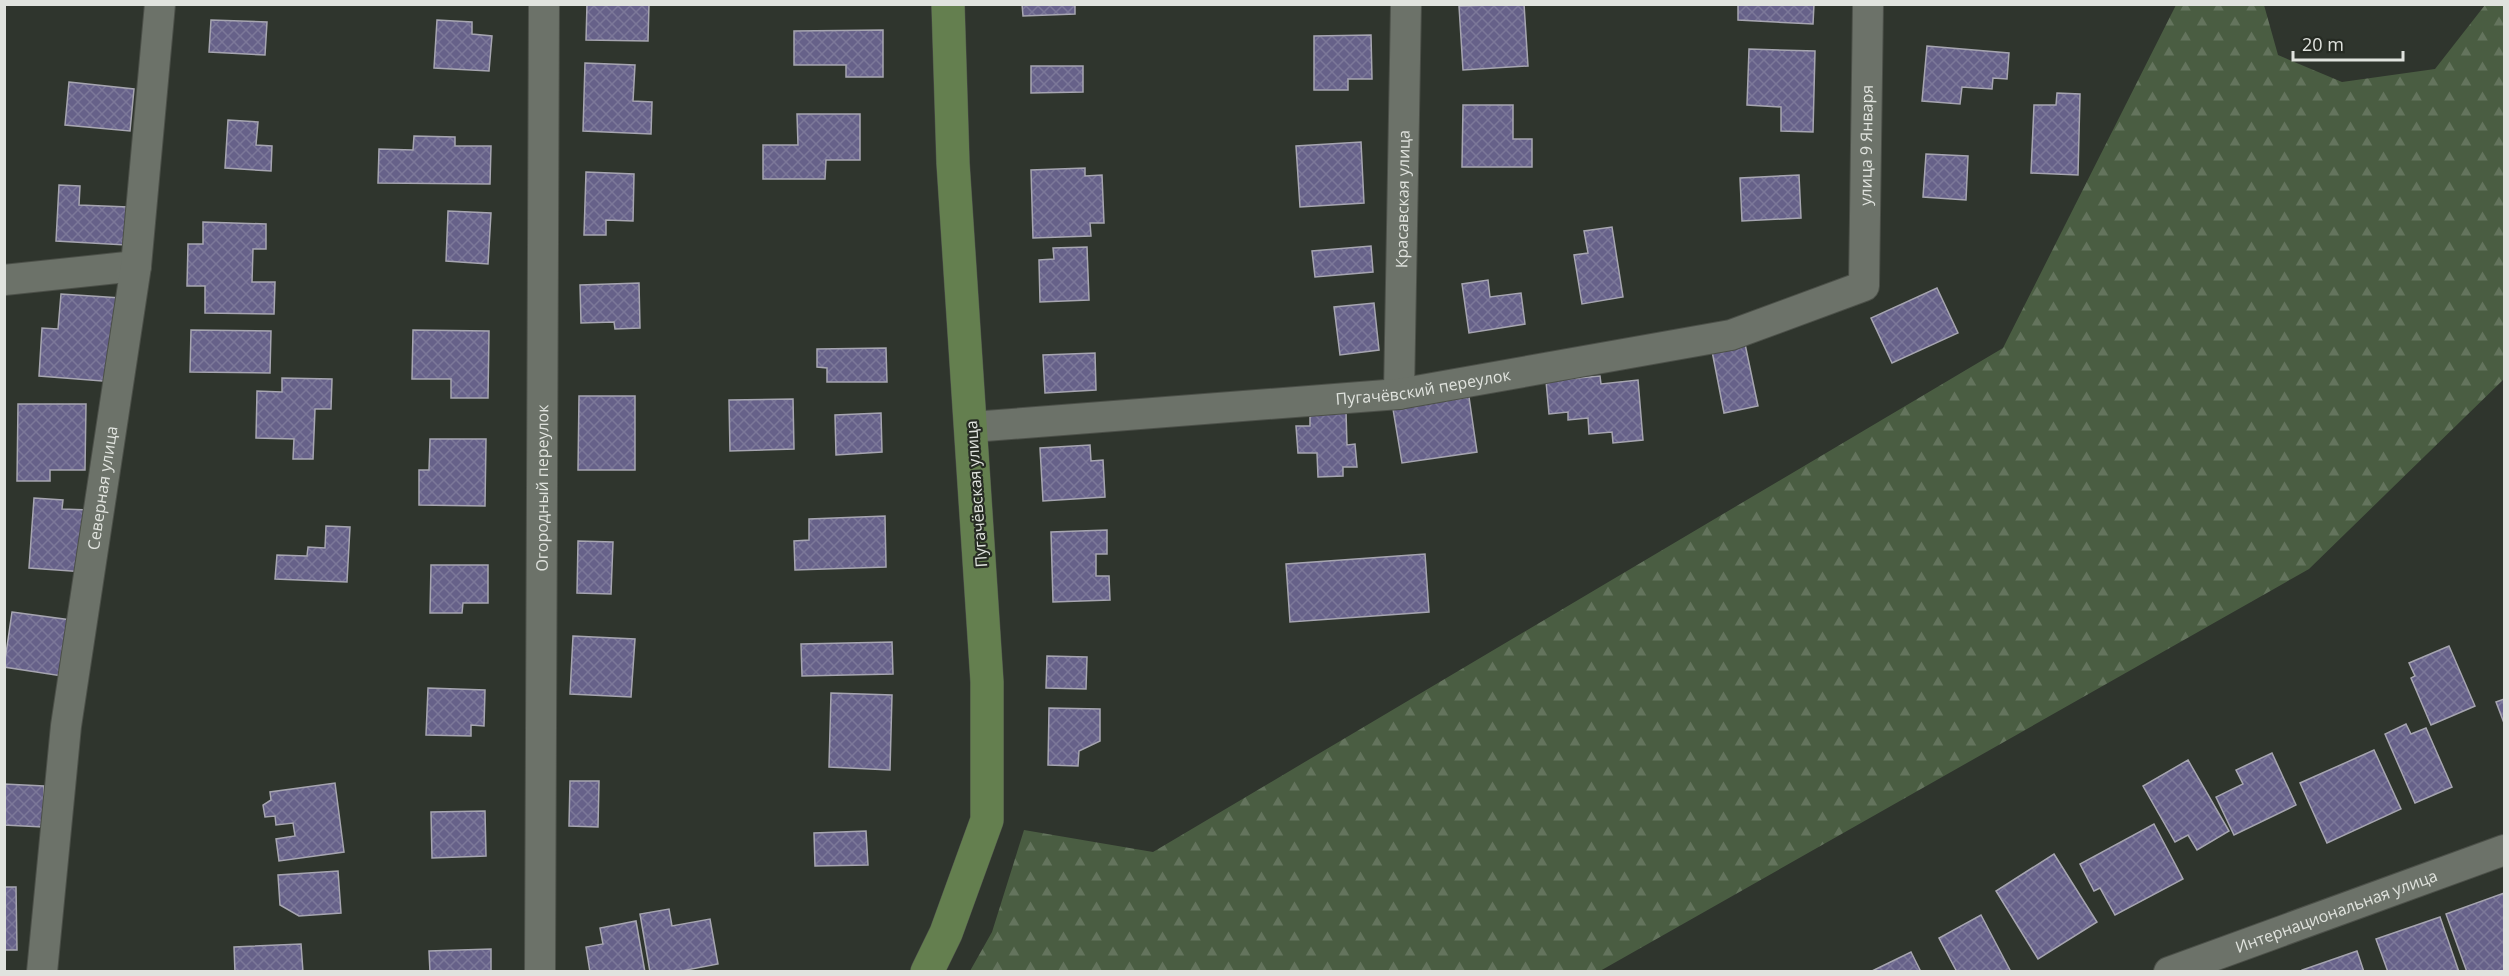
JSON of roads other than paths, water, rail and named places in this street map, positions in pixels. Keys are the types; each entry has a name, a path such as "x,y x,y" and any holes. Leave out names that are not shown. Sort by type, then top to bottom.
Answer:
{"main road":[{"name":"Пугачёвская улица","path":"927,972 946,933 987,820 987,682 953,163 948,4"}],"street":[{"name":"Северная улица","path":"42,972 66,726 136,266 160,4"},
{"name":"Огородный переулок","path":"540,972 544,4"},
{"name":"Красавская улица","path":"1399,394 1406,4"},
{"name":"улица 9 Января","path":"1864,286 1868,4"},
{"path":"4,279 136,266"},
{"name":"Пугачёвский переулок","path":"972,427 1399,394 1731,335 1864,286"},
{"name":"Интернациональная улица","path":"2169,972 2505,850"}]}
